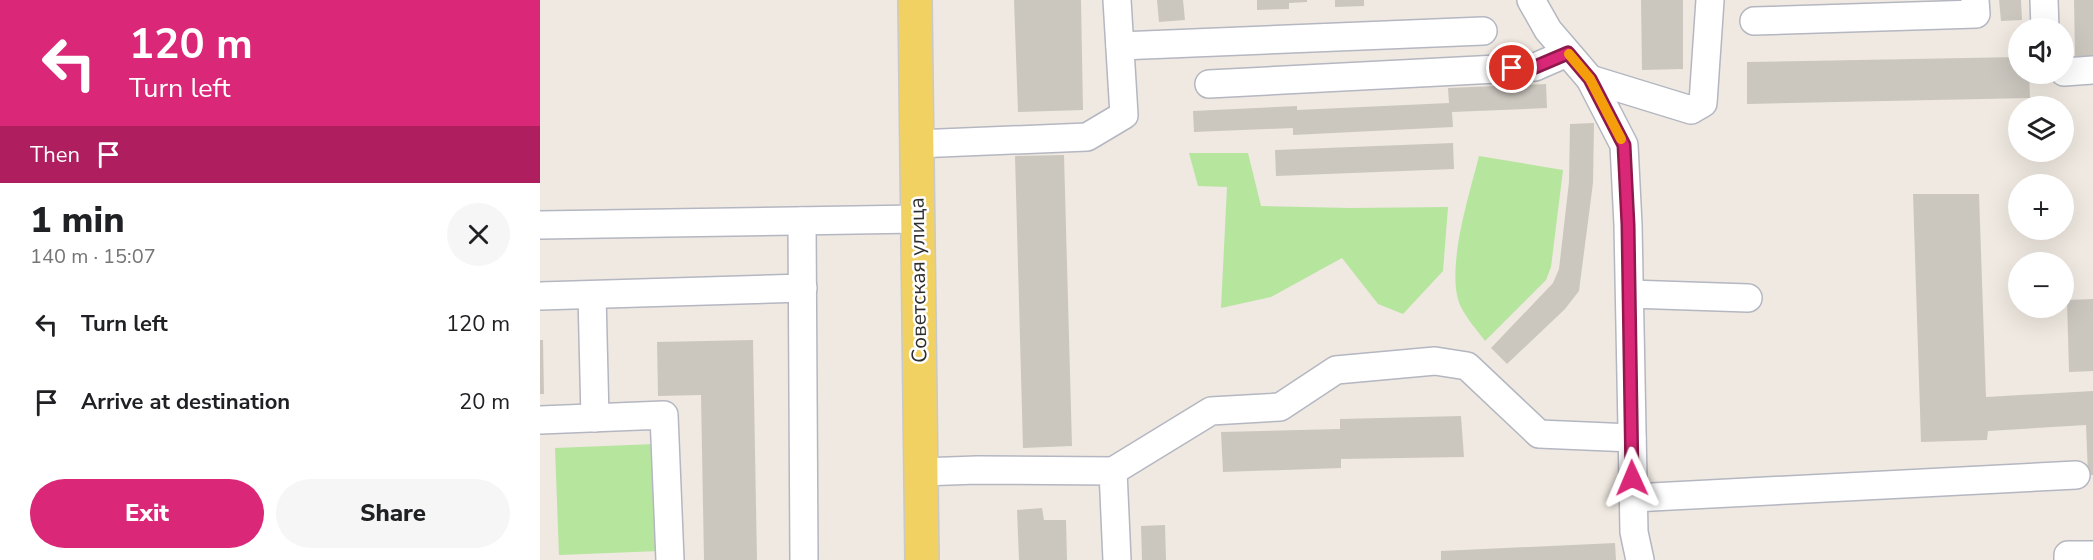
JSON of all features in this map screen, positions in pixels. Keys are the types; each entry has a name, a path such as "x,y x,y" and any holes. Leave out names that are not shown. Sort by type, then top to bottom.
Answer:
{"main road":[{"name":"Советская улица","path":"915,0 922,560"}],"lane":[{"path":"916,144 1087,137 1124,115 1117,0"},
{"path":"1531,0 1548,30 1590,79 1624,145 1630,294 1634,532 1640,560"},
{"path":"1590,79 1691,110 1703,103 1710,0"},
{"path":"1754,21 1976,14 1975,0"},
{"path":"2044,0 2045,18"},
{"path":"1120,46 1483,31"},
{"path":"1209,84 1535,67 1568,53"},
{"path":"2074,71 2093,70"},
{"path":"540,225 917,219"},
{"path":"802,221 804,560"},
{"path":"540,296 803,288"},
{"path":"1630,294 1748,298"},
{"path":"592,295 595,418"},
{"path":"921,472 1113,471 1211,411 1280,407 1336,370 1435,361 1467,366 1539,434 1632,438"},
{"path":"540,420 664,415 670,560"},
{"path":"1113,471 1117,560"},
{"path":"1633,498 2076,475"},
{"path":"2068,560 2068,555 2093,555"}],"green space":[{"path":"1189,153 1248,153 1261,206 1448,207 1443,271 1403,314 1378,304 1342,258 1271,297 1221,308 1227,187 1198,186"},
{"path":"1479,156 1563,170 1551,267 1546,280 1485,341 1461,307 1455,274 1460,232"},
{"path":"655,444 659,551 559,555 555,448"}],"building":[{"path":"1014,0 1081,0 1083,110 1018,112"},
{"path":"1157,0 1183,0 1185,20 1159,22"},
{"path":"1257,0 1307,0 1307,2 1289,3 1289,9 1257,10"},
{"path":"1335,0 1364,0 1364,6 1335,7"},
{"path":"1641,0 1683,0 1683,69 1642,70"},
{"path":"1999,0 2021,0 2022,18 2008,18 2008,21 2001,21"},
{"path":"2074,0 2093,0 2093,56 2075,56"},
{"path":"2008,57 2008,84 2029,84 2030,96 2008,96 2008,98 1747,104 1747,62"},
{"path":"1546,84 1547,108 1452,112 1453,127 1293,135 1293,128 1194,132 1193,111 1297,106 1297,110 1449,103 1448,88"},
{"path":"1594,123 1593,183 1579,291 1565,309 1507,364 1491,348 1553,283 1559,269 1569,182 1570,124"},
{"path":"1453,143 1454,169 1276,176 1275,150"},
{"path":"1064,155 1072,446 1023,448 1015,156"},
{"path":"1913,194 1979,194 1986,397 2093,391 2093,475 2088,475 2086,425 1988,431 1987,440 1921,442"},
{"path":"2093,299 2093,371 2069,372 2068,318 2074,318 2074,300"},
{"path":"540,340 543,340 544,394 540,394"},
{"path":"753,340 757,560 704,560 701,395 658,396 657,342"},
{"path":"1461,416 1464,457 1341,459 1341,468 1223,472 1221,432 1340,429 1340,419"},
{"path":"1042,508 1044,520 1066,520 1067,560 1019,560 1017,510"},
{"path":"1165,525 1166,560 1142,560 1141,526"},
{"path":"1615,543 1616,560 1441,560 1441,551"}],"slow traffic":[{"path":"1569,54 1590,79 1621,139"}],"route":[{"path":"1512,68 1535,67 1568,53 1590,79 1624,145 1628,225 1632,478"}]}
